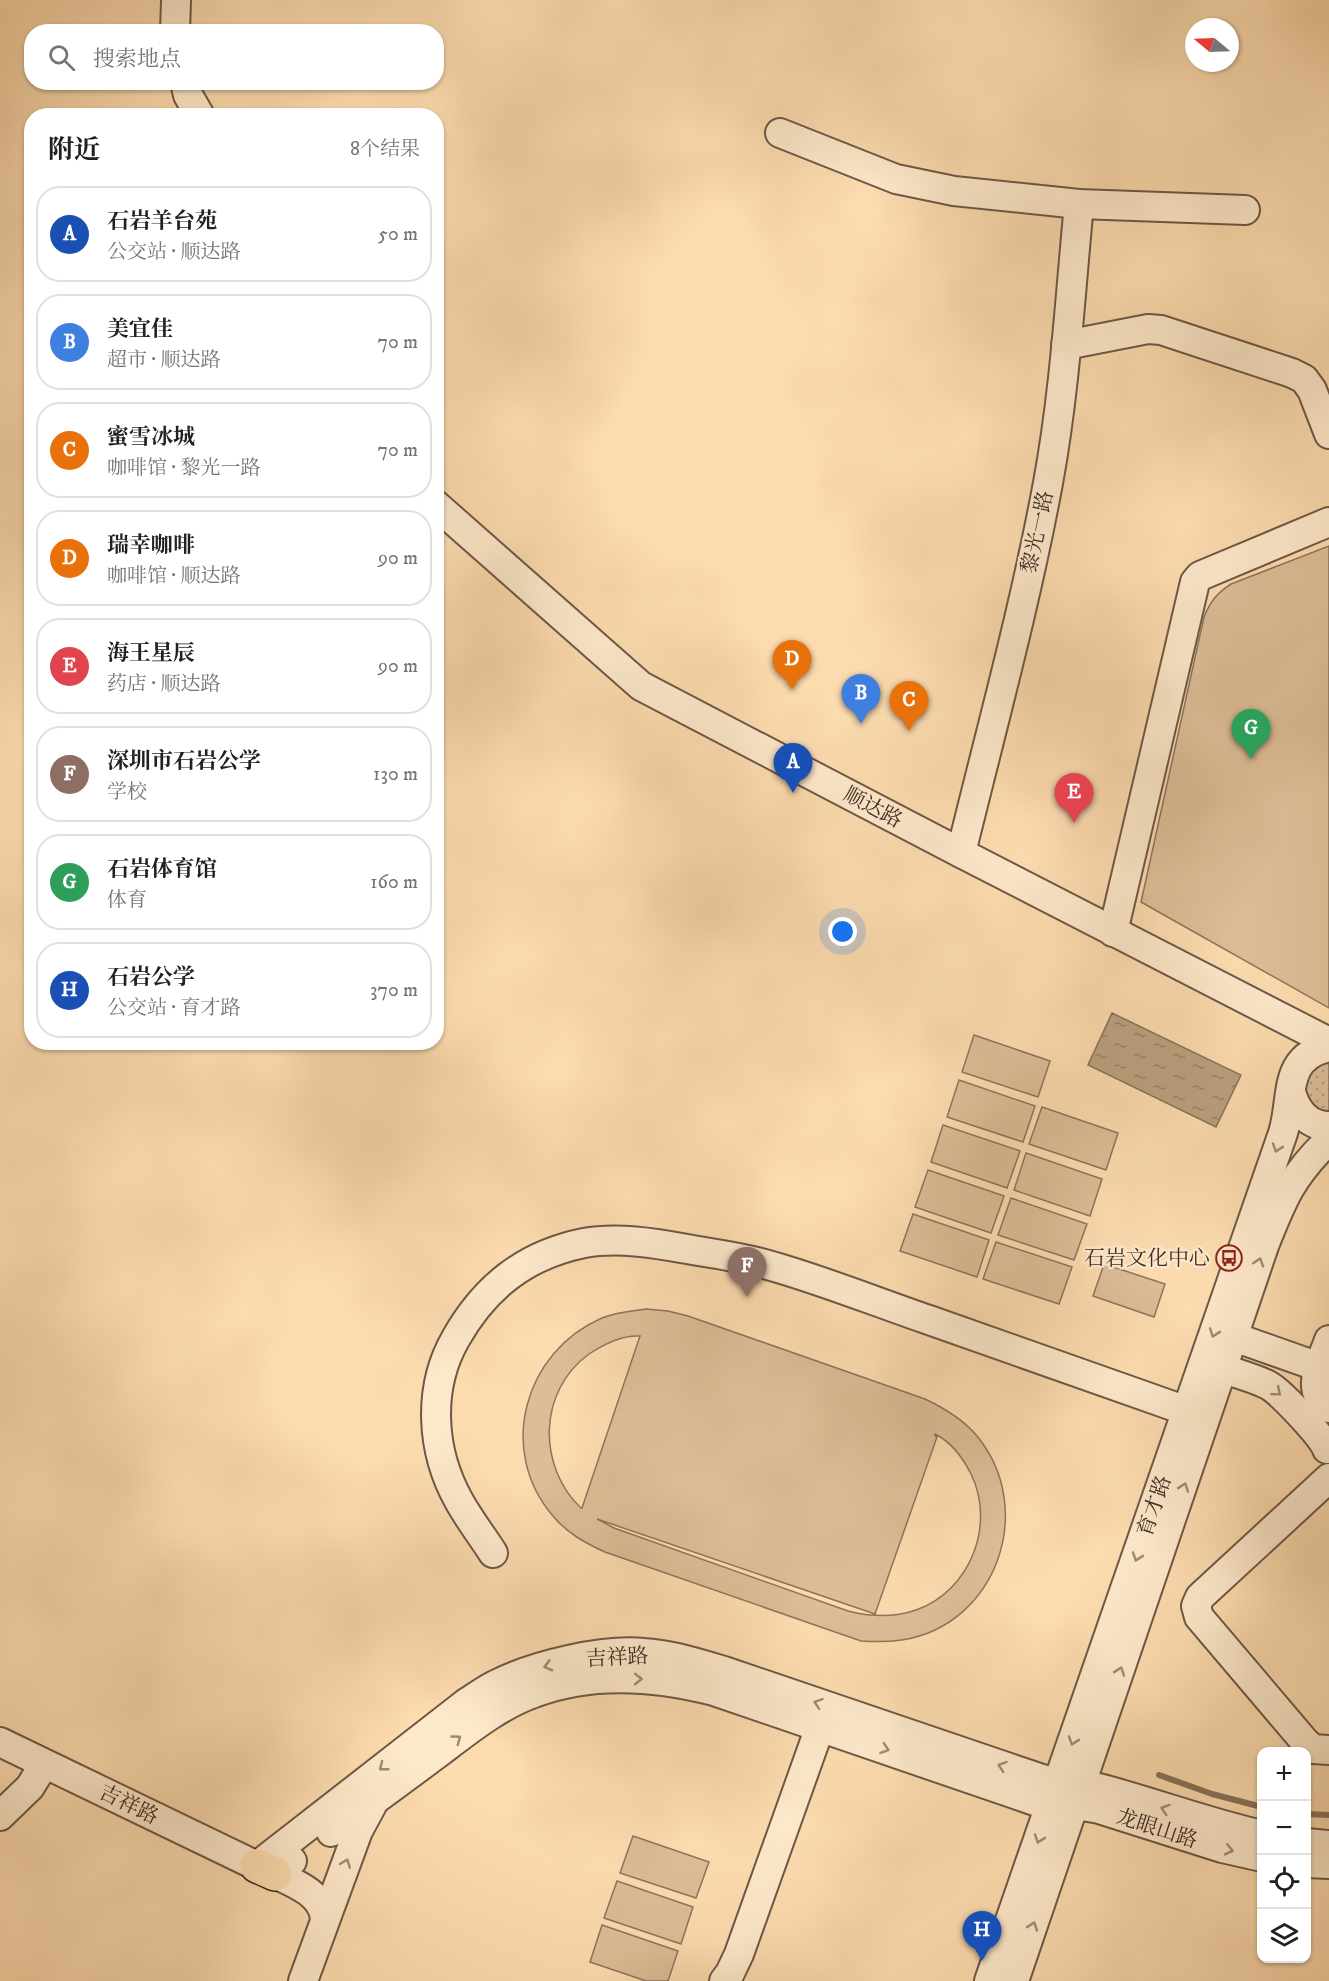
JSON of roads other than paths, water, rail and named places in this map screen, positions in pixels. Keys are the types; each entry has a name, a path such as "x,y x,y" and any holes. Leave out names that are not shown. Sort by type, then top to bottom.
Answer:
{"street":[{"path":"174,24 176,0"},
{"path":"187,90 195,108"},
{"path":"780,133 896,178 954,191 1079,204 1245,210"},
{"name":"黎光一路","path":"961,854 1014,638 1048,484 1056,436 1079,204"},
{"path":"1066,345 1148,329 1161,330 1271,366 1304,379 1312,390 1329,434"},
{"name":"顺达路","path":"444,512 641,686 961,854 1329,1042"},
{"path":"1113,932 1195,582 1200,576 1329,522"},
{"name":"顺达路","path":"1252,1003 1267,1013 1287,1035 1293,1049 1294,1104 1312,1122 1329,1126"},
{"path":"1294,1079 1304,1057 1316,1050 1329,1047"},
{"name":"育才路","path":"1014,1981 1066,1795 1187,1411 1283,1133 1294,1079"},
{"name":"育才路","path":"990,1981 1066,1795 1224,1369 1264,1246 1286,1192 1309,1161 1329,1140"},
{"path":"494,1553 458,1499 440,1448 436,1422 436,1399 442,1369 465,1323 494,1286 537,1260 584,1243 603,1241 660,1244 768,1265 1187,1411"},
{"path":"1234,1338 1319,1366"},
{"path":"1329,1340 1317,1375 1317,1392 1329,1408"},
{"path":"1224,1369 1275,1390 1322,1438 1328,1452"},
{"path":"1329,1478 1200,1597 1196,1606 1199,1617 1306,1743 1313,1749 1329,1750"},
{"name":"吉祥路","path":"266,1870 466,1703 481,1693 531,1671 566,1661 608,1654 643,1653 685,1659 1066,1795"},
{"name":"吉祥路","path":"266,1870 376,1798 501,1708 534,1693 565,1684 602,1679 644,1678 678,1682 714,1691 1004,1791 1066,1795"},
{"path":"724,1981 739,1954 820,1727"},
{"name":"吉祥路","path":"0,1742 266,1870"},
{"path":"0,1816 30,1787 45,1764"},
{"name":"龙眼山路","path":"1066,1795 1104,1790 1222,1826 1257,1834"},
{"name":"龙眼山路","path":"1066,1795 1099,1809 1222,1848 1257,1856"},
{"path":"303,1981 358,1831 376,1798"},
{"path":"1311,1843 1329,1845"},
{"path":"1311,1863 1329,1864"},
{"path":"266,1870 311,1893 324,1910 325,1918"}],"water":[{"path":"1112,1013 1241,1075 1216,1127 1088,1065"}],"waterway":[{"path":"1159,1775 1212,1794 1257,1806"},
{"path":"1311,1814 1329,1815"}],"place":[{"name":"瑞幸咖啡","path":"792,690"},
{"name":"美宜佳","path":"861,724"},
{"name":"蜜雪冰城","path":"909,731"},
{"name":"石岩体育馆","path":"1251,759"},
{"name":"石岩羊台苑","path":"793,793"},
{"name":"海王星辰","path":"1074,823"},
{"name":"石岩文化中心","path":"1229,1258"},
{"name":"深圳市石岩公学","path":"747,1297"},
{"name":"石岩公学","path":"982,1961"}]}
